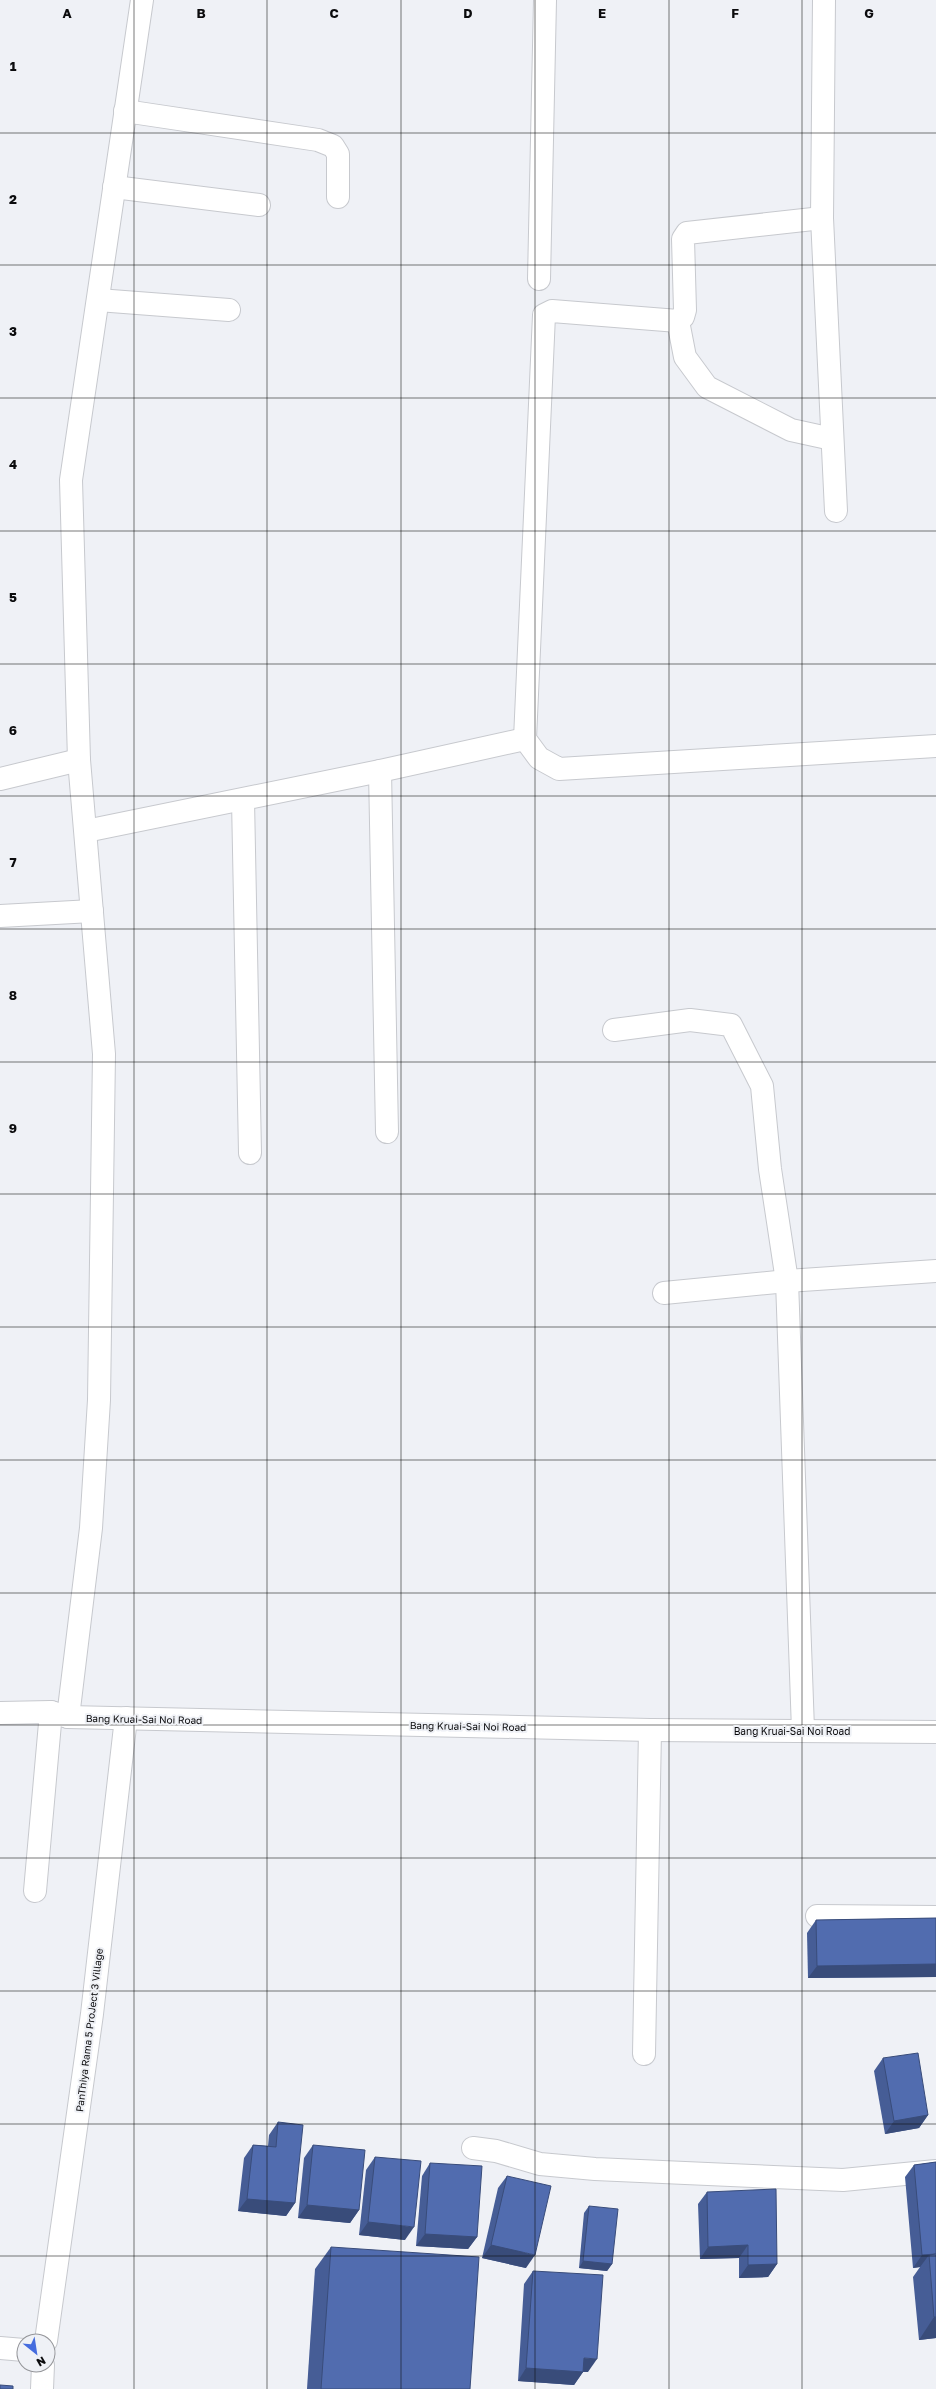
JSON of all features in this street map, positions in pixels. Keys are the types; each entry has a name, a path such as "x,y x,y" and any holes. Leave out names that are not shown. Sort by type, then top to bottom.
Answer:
{"street":[{"path":"35,1891 60,1715 91,1528 98,1400 104,1054 79,760 71,480 142,0"},
{"path":"539,279 545,0"},
{"path":"824,0 822,218 836,511"},
{"path":"126,111 318,140 333,146 338,154 338,197"},
{"path":"114,188 259,205"},
{"path":"822,218 687,233 683,239 686,310 683,318 678,321 552,310 543,318 525,739 539,758 559,769 936,746"},
{"path":"98,300 229,310"},
{"path":"678,321 686,357 707,387 791,430 832,439"},
{"path":"86,831 243,800 525,739"},
{"path":"0,779 79,760"},
{"path":"380,771 387,1132"},
{"path":"243,800 250,1153"},
{"path":"0,916 92,911"},
{"path":"614,1030 690,1020 732,1025 762,1086 770,1169 787,1281 803,1730"},
{"path":"664,1293 787,1281 936,1271"},
{"name":"Bang Kruai-Sai Noi Road","path":"0,1713 126,1718 650,1730 936,1732"},
{"name":"PanThiya Rama 5 ProJect 3 Village","path":"47,2333 92,2014 126,1718"},
{"path":"644,2054 650,1730"},
{"path":"817,1916 936,1917"},
{"path":"473,2148 496,2151 540,2164 595,2169 843,2180 936,2171"},
{"path":"0,2348 16,2349"},
{"path":"42,2389 43,2373"}],"building":[{"path":"936,1918 936,1964 817,1966 816,1920"},
{"path":"918,2053 928,2115 894,2121 883,2058"},
{"path":"278,2122 303,2125 295,2203 247,2199 253,2145 276,2147"},
{"path":"313,2145 365,2150 359,2210 307,2205"},
{"path":"375,2157 421,2161 414,2227 368,2222"},
{"path":"936,2162 936,2254 922,2255 914,2165"},
{"path":"430,2163 482,2166 477,2237 425,2234"},
{"path":"507,2176 551,2186 535,2255 491,2245"},
{"path":"776,2189 777,2264 748,2265 748,2245 708,2247 707,2192"},
{"path":"589,2206 618,2209 612,2264 583,2261"},
{"path":"331,2247 479,2257 470,2389 321,2389"},
{"path":"936,2254 936,2317 934,2317 929,2255"},
{"path":"533,2271 603,2275 597,2359 584,2358 583,2372 526,2368"},
{"path":"0,2385 13,2386 13,2389 0,2389"}]}
